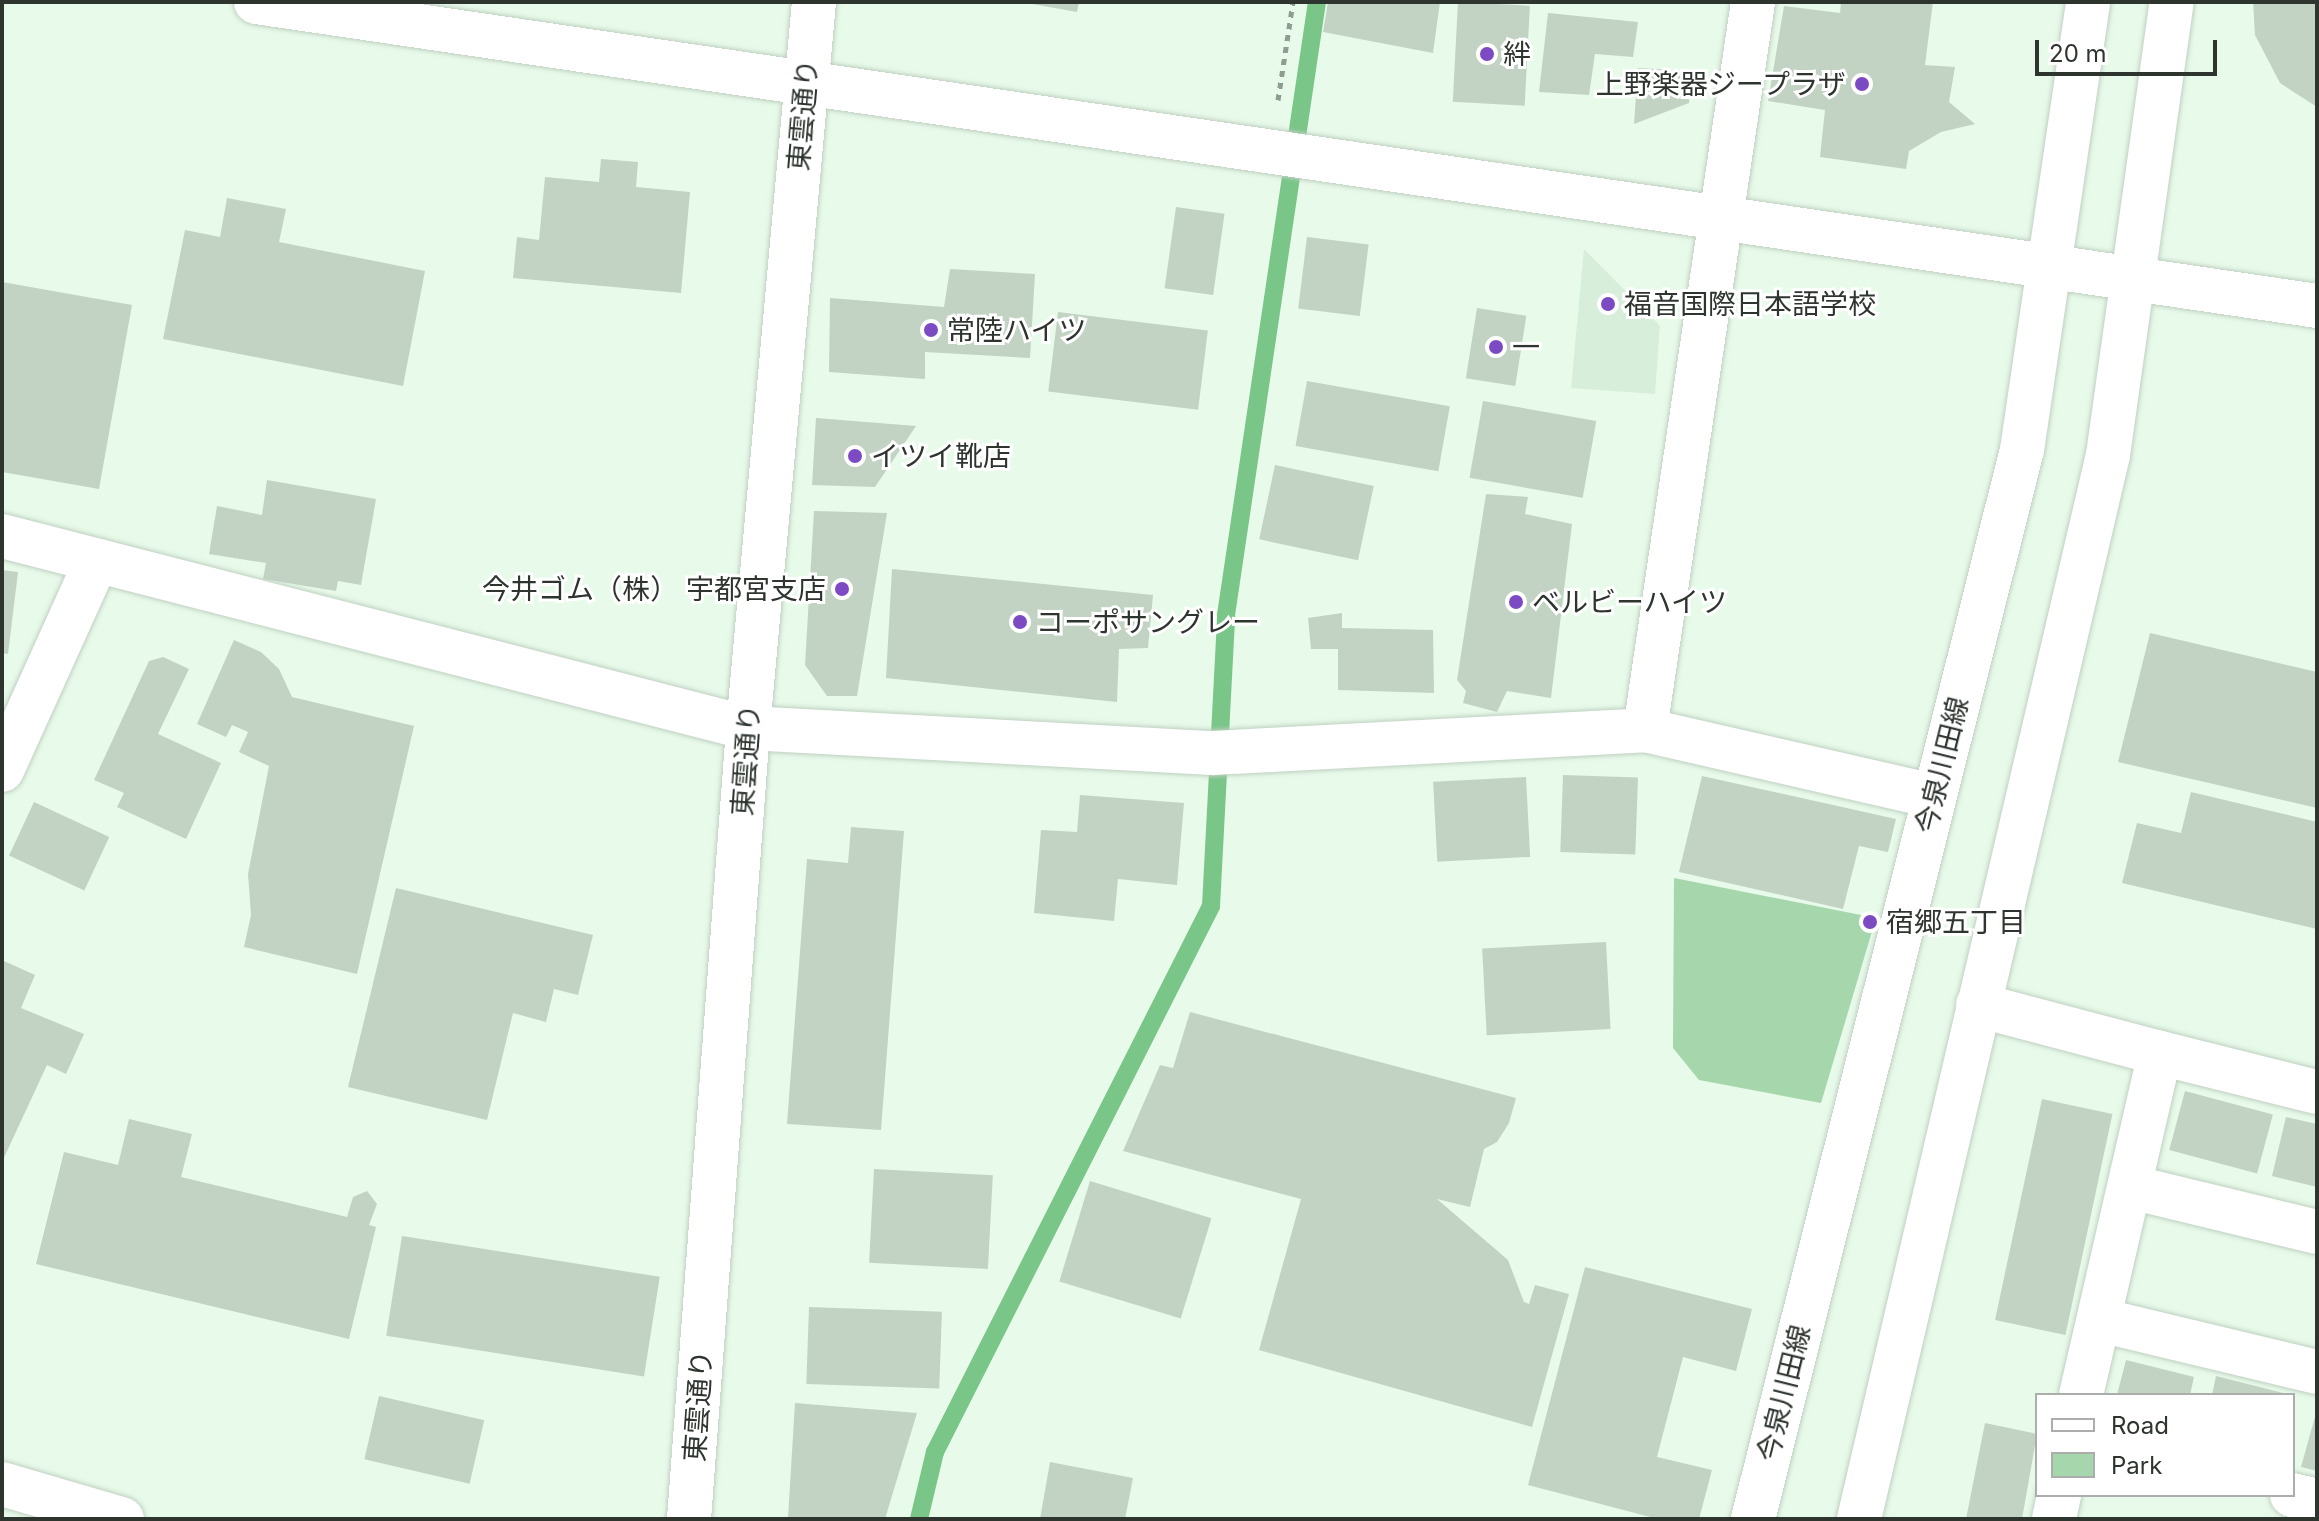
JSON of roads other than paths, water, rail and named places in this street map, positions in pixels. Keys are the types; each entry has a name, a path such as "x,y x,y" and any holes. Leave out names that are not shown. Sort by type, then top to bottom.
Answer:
{"street":[{"path":"256,2 382,12 806,85 2317,306"},
{"name":"東雲通り","path":"689,1519 748,728 814,2"},
{"path":"1645,730 1753,2"},
{"name":"今泉川田線","path":"1753,1519 2022,450 2053,266 2088,2"},
{"path":"1859,1519 2108,455 2137,279 2172,2"},
{"path":"2,536 748,728 1212,753 1645,730 1934,796"},
{"path":"2,770 97,560"},
{"path":"1978,1005 2317,1092"},
{"path":"2082,1393 2160,1053"},
{"path":"2131,1187 2317,1232"},
{"path":"2100,1320 2317,1372"},
{"path":"2,1484 122,1519"},
{"path":"2295,1496 2317,1501"},
{"path":"2054,1519 2059,1497"}],"waterway":[{"path":"919,1519 935,1452 1211,906 1226,615 1317,2"}],"place":[{"name":"絆","path":"1487,54"},
{"name":"上野楽器ジープラザ","path":"1862,84"},
{"name":"福音国際日本語学校","path":"1608,304"},
{"name":"常陸ハイツ","path":"931,330"},
{"name":"一","path":"1496,347"},
{"name":"イツイ靴店","path":"855,456"},
{"name":"今井ゴム（株） 宇都宮支店","path":"842,589"},
{"name":"ベルビーハイツ","path":"1516,602"},
{"name":"コーポサングレー","path":"1020,622"},
{"name":"宿郷五丁目","path":"1870,922"}]}
